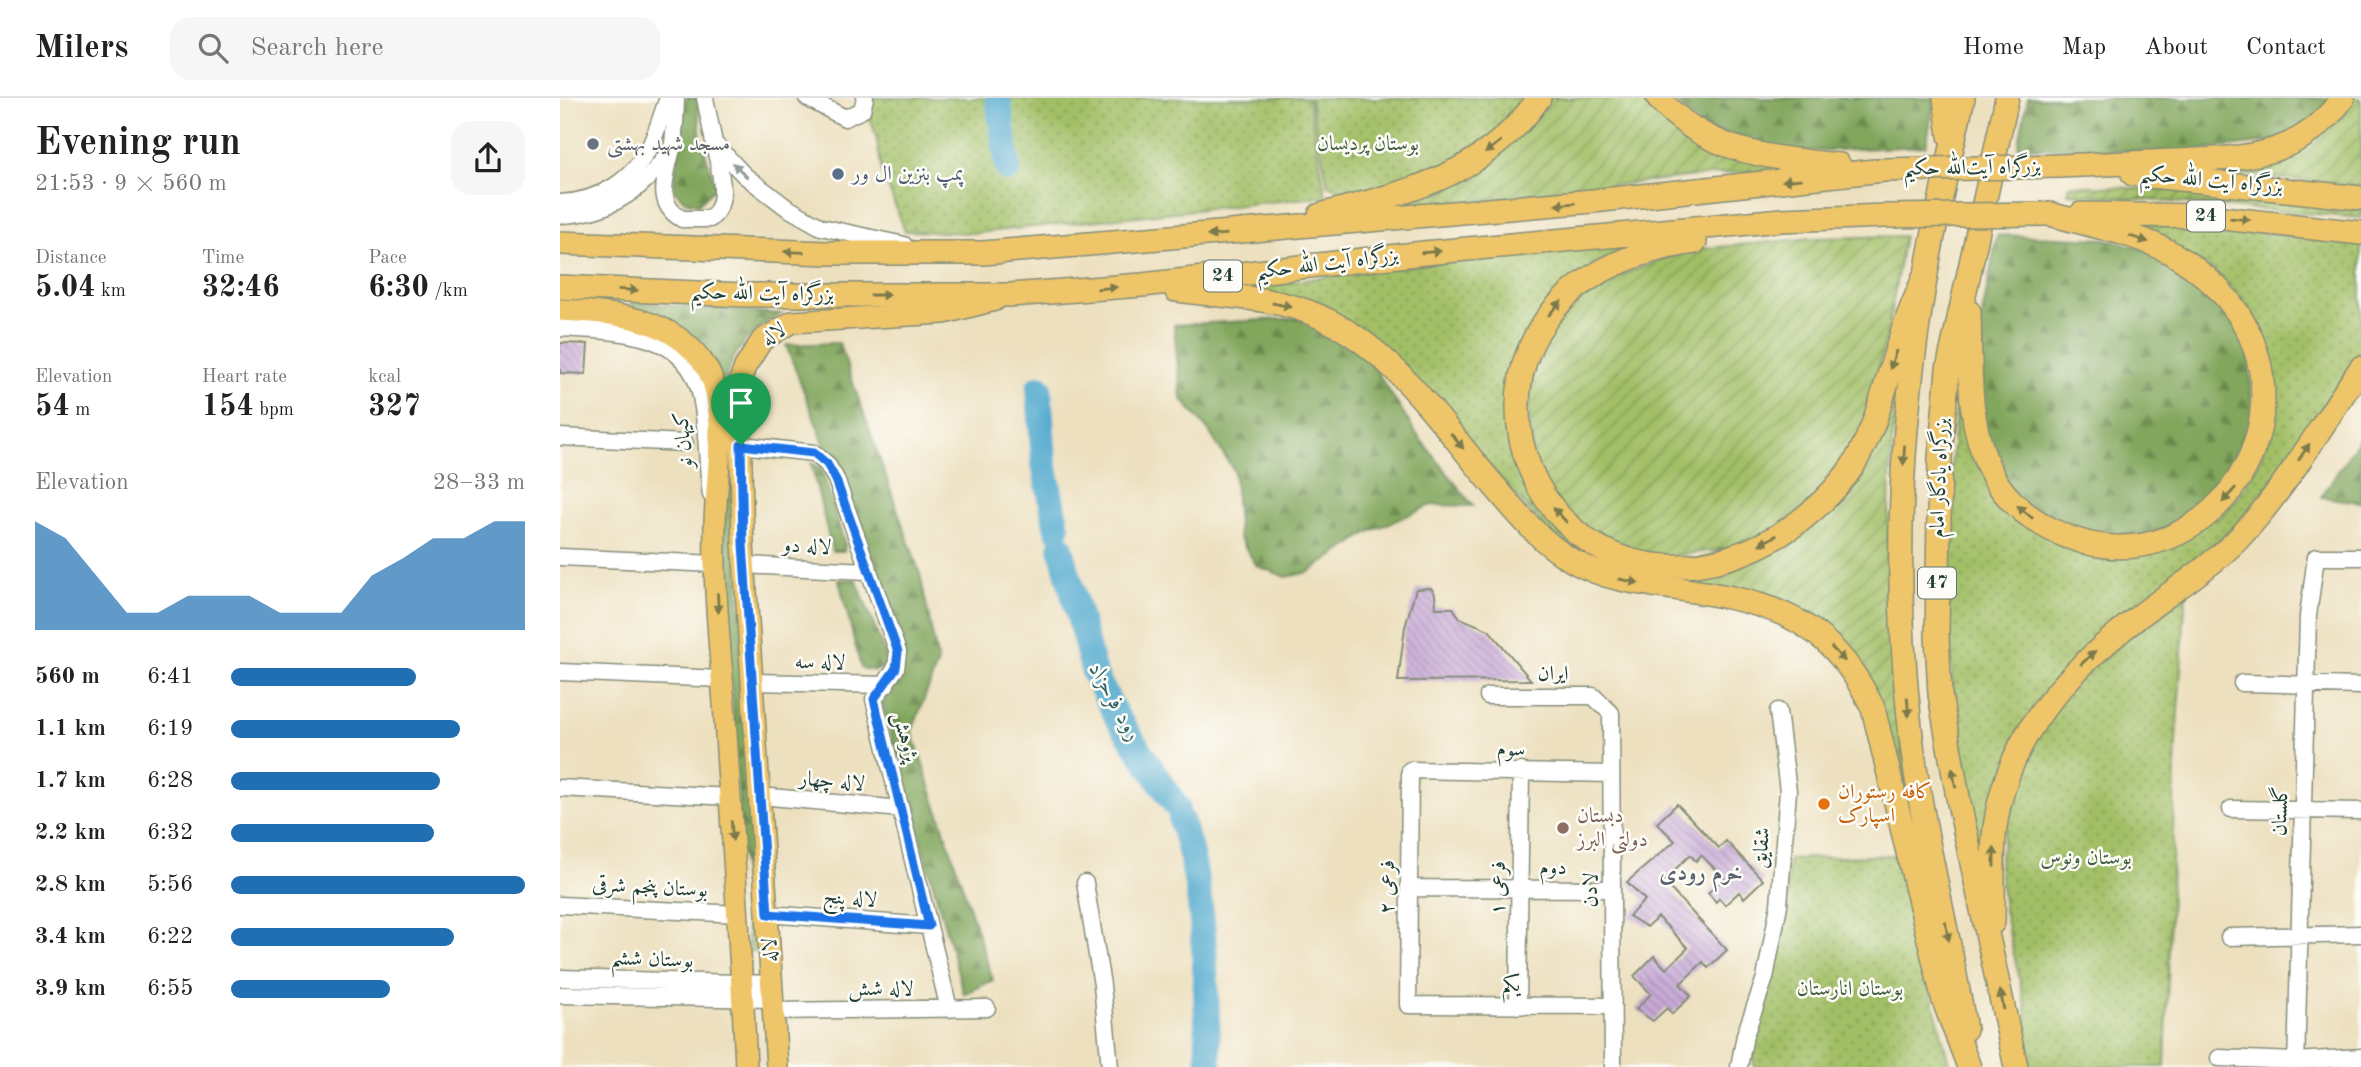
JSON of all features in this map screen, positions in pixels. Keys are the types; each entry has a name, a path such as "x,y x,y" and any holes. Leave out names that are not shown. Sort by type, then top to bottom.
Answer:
{"highway":[{"path":"1257,231 1438,181 1492,149 1512,131 1539,98"},
{"path":"1658,98 1677,119 1720,145 1766,157 1884,170"},
{"path":"1945,98 1952,149"},
{"name":"بزرگراه یادگار امام","path":"1964,98 1926,273 1904,448 1901,593 1904,660 1914,757 1970,1067"},
{"name":"بزرگراه یادگار امام","path":"2007,98 1948,369 1942,416 1938,505 1938,670 1968,848 2016,1067"},
{"path":"2060,166 2235,159 2269,153 2308,134 2343,98"},
{"name":"بزرگراه آیت الله حکیم","path":"2060,166 2361,198"},
{"name":"بزرگراه آیت‌الله حکیم","path":"1884,170 2060,166"},
{"name":"بزرگراه آیت الله حکیم","path":"560,243 828,253 983,253 1593,201 1884,170"},
{"path":"1968,276 1969,378 1974,424 1990,470 2019,509 2066,537 2116,545 2169,537 2214,510 2249,467 2263,431 2267,380 2259,346 2246,319 2220,287 2172,253 2138,239 2050,214"},
{"name":"بزرگراه آیت الله حکیم","path":"560,287 743,295 1010,295 1142,285 1424,253 1782,220 1884,216 2203,216 2361,233"},
{"path":"1782,220 1709,240 1649,250 1622,259 1575,287 1540,326 1526,354 1520,387 1520,436 1526,460 1544,497 1564,521 1588,540 1640,562 1695,565 1742,553 1793,526 1834,489 1861,450 1926,273"},
{"path":"1142,285 1294,307 1339,326 1381,355 1522,518 1573,562 1604,576 1630,582 1719,595 1769,606 1801,623 1837,652 1861,683 1873,708 1944,1001 1970,1067"},
{"path":"1992,950 1995,827 2009,770 2038,713 2056,689 2101,647 2235,541 2281,486 2361,368"}],"main road":[{"name":"لاله","path":"777,1067 744,565 739,384 752,354 762,340 778,329 811,319 944,313 1010,295"},
{"name":"لاله","path":"560,310 630,316 669,330 691,348 707,368 715,389 719,414 716,564 739,914 746,1067"}],"street":[{"path":"560,203 595,197 621,182 651,144 668,98"},
{"path":"676,98 673,145 663,178 665,198 674,215 701,220 715,215 722,200 705,98"},
{"path":"807,98 838,117 850,117 862,110 865,98"},
{"path":"714,143 744,175 786,207 821,227 904,245 983,253"},
{"path":"560,215 579,215 627,197 651,177 673,145"},
{"name":"کیهان نو","path":"560,328 643,335 673,349 685,362 694,375 702,404 715,525"},
{"path":"560,437 685,443"},
{"name":"پژوهش","path":"741,445 814,453 827,464 836,480 898,652 896,668 874,699 949,1009"},
{"path":"560,557 716,564"},
{"name":"گلستان","path":"2296,1064 2308,616 2316,557 2361,557"},
{"name":"لاله دو","path":"744,565 867,571"},
{"path":"560,672 722,679"},
{"name":"لاله سه","path":"752,682 886,685"},
{"path":"2242,682 2361,686"},
{"name":"ایران","path":"1488,696 1593,696 1611,713"},
{"name":"شقایق","path":"1739,1067 1745,1035 1765,978 1779,905 1788,791 1778,711"},
{"name":"لادن","path":"1611,713 1613,1067"},
{"name":"سوم","path":"1410,770 1611,774"},
{"name":"فرعی ۲","path":"1408,1005 1410,770"},
{"name":"فرعی ۱","path":"1518,1006 1521,771"},
{"path":"560,788 730,797"},
{"name":"لاله چهار","path":"760,796 901,809"},
{"path":"2231,809 2361,811"},
{"path":"1085,883 1102,985 1110,1067"},
{"name":"دوم","path":"1409,888 1612,889"},
{"name":"بوستان پنجم شرقی","path":"560,905 739,914"},
{"name":"لاله پنج","path":"768,914 929,926"},
{"path":"2229,937 2361,934"},
{"name":"بوستان ششم","path":"560,978 743,992"},
{"name":"بوستان ششم","path":"560,995 743,992"},
{"name":"لاله شش","path":"743,992 774,998 949,1009 987,1008"},
{"name":"یکم","path":"1408,1005 1613,1006"},
{"path":"2219,1058 2296,1064 2361,1057"}],"green space":[{"path":"686,98 697,98 701,139 716,187 698,204 685,201 673,189"},
{"path":"863,98 1308,98 1326,196 975,233 905,231 882,171 876,135"},
{"name":"بوستان پردیسان","path":"1310,98 1524,98 1493,135 1458,161 1384,188 1349,194 1328,185"},
{"path":"1550,98 1650,98 1661,114 1814,166 1687,177 1378,212"},
{"path":"1670,98 1935,98 1926,146 1787,152 1702,127"},
{"path":"2028,98 2332,98 2308,123 2278,141 2179,153 2018,147"},
{"path":"2353,98 2361,98 2361,186 2171,168 2230,167"},
{"path":"2070,185 2188,191 2361,209 2361,218 2068,193"},
{"path":"2112,222 2240,230 2361,244 2361,354 2252,510 2019,728 1988,895 1955,704 1948,627 1949,500 1963,353 1962,412 1968,442 2218,519 2243,490 2260,458 2271,425 2274,390 2270,357 2258,324 2237,294 2198,261"},
{"path":"1997,235 2107,239 2147,250 2211,290 2249,348 2253,436 2216,497 2163,530 2106,536 2059,524 2011,489 1983,431 1979,332"},
{"path":"1904,236 1887,335 1865,424 1827,486 1788,521 1737,547 1664,557 1624,549 1586,531 1551,496 1533,459 1527,394 1541,342 1586,288 1687,250 1813,238"},
{"path":"1647,241 1607,258 1570,281 1539,316 1525,342 1518,369 1514,439 1515,452 1525,479 1540,505 1559,528 1588,550 1645,572 1611,569 1557,542 1395,359 1236,289 1416,265"},
{"path":"632,302 781,314 743,343 727,373 724,386 686,335 663,318 630,305"},
{"path":"1300,318 1364,352 1418,436 1473,506 1431,505 1369,532 1309,572 1286,577 1257,566 1239,538 1234,471 1208,430 1181,398 1174,325"},
{"path":"839,343 920,574 938,662 912,731 993,980 964,994 882,703 902,671 904,651 786,345"},
{"path":"1900,361 1889,492 1890,619 1902,746 1924,875 1915,860 1841,645 1645,572 1663,573 1822,513"},
{"path":"2361,437 2361,502 2321,497"},
{"path":"727,443 731,446 759,946 753,953 748,950 724,562"},
{"path":"811,463 821,467 845,545 844,551 832,551"},
{"path":"856,579 889,665 875,671 861,668 839,580"},
{"name":"بوستان ونوس","path":"2186,592 2176,742 2165,1067 2030,1067 2026,1008 2004,910 1999,865 2015,771 2072,683"},
{"name":"بوستان انارستان","path":"1895,855 1950,1067 1754,1067 1753,1043 1784,929 1789,859"}],"water":[{"path":"991,98 1005,98 1015,163 997,167"}],"building":[{"path":"560,343 588,344 586,374 560,373"},
{"path":"1431,588 1435,594 1436,608 1453,608 1460,618 1489,630 1531,680 1398,681 1405,627 1416,589"},
{"path":"1677,804 1719,848 1726,841 1763,880 1744,898 1739,892 1725,905 1719,898 1716,902 1708,893 1724,878 1701,855 1696,861 1690,855 1663,881 1727,950 1708,968 1703,962 1680,984 1691,996 1672,1014 1667,1008 1653,1021 1636,1009 1651,994 1634,976 1654,956 1666,969 1688,948 1658,917 1647,927 1629,916 1645,900 1627,882 1675,841 1657,823"}],"waterway":[{"name":"رود فرحزاد","path":"998,98 1008,169"},
{"name":"رود فرحزاد","path":"1039,388 1044,463 1057,529"},
{"name":"رود فرحزاد","path":"1061,548 1094,673 1117,717 1177,807"},
{"name":"رود فرحزاد","path":"1181,820 1190,850 1201,912 1209,1067"}],"place":[{"name":"مسجد شهید بهشتی","path":"593,144"},
{"name":"پمپ بنزین ال ور","path":"838,174"},
{"name":"کافه رستوران اسپارک","path":"1824,804"},
{"name":"دبستان دولتی البرز","path":"1563,828"}],"district":[{"name":"خرم رودی","path":"1701,873"}],"route":[{"path":"741,445 814,453 827,464 836,480 898,652 896,668 874,699 929,926 768,914 743,544 741,445"}]}
